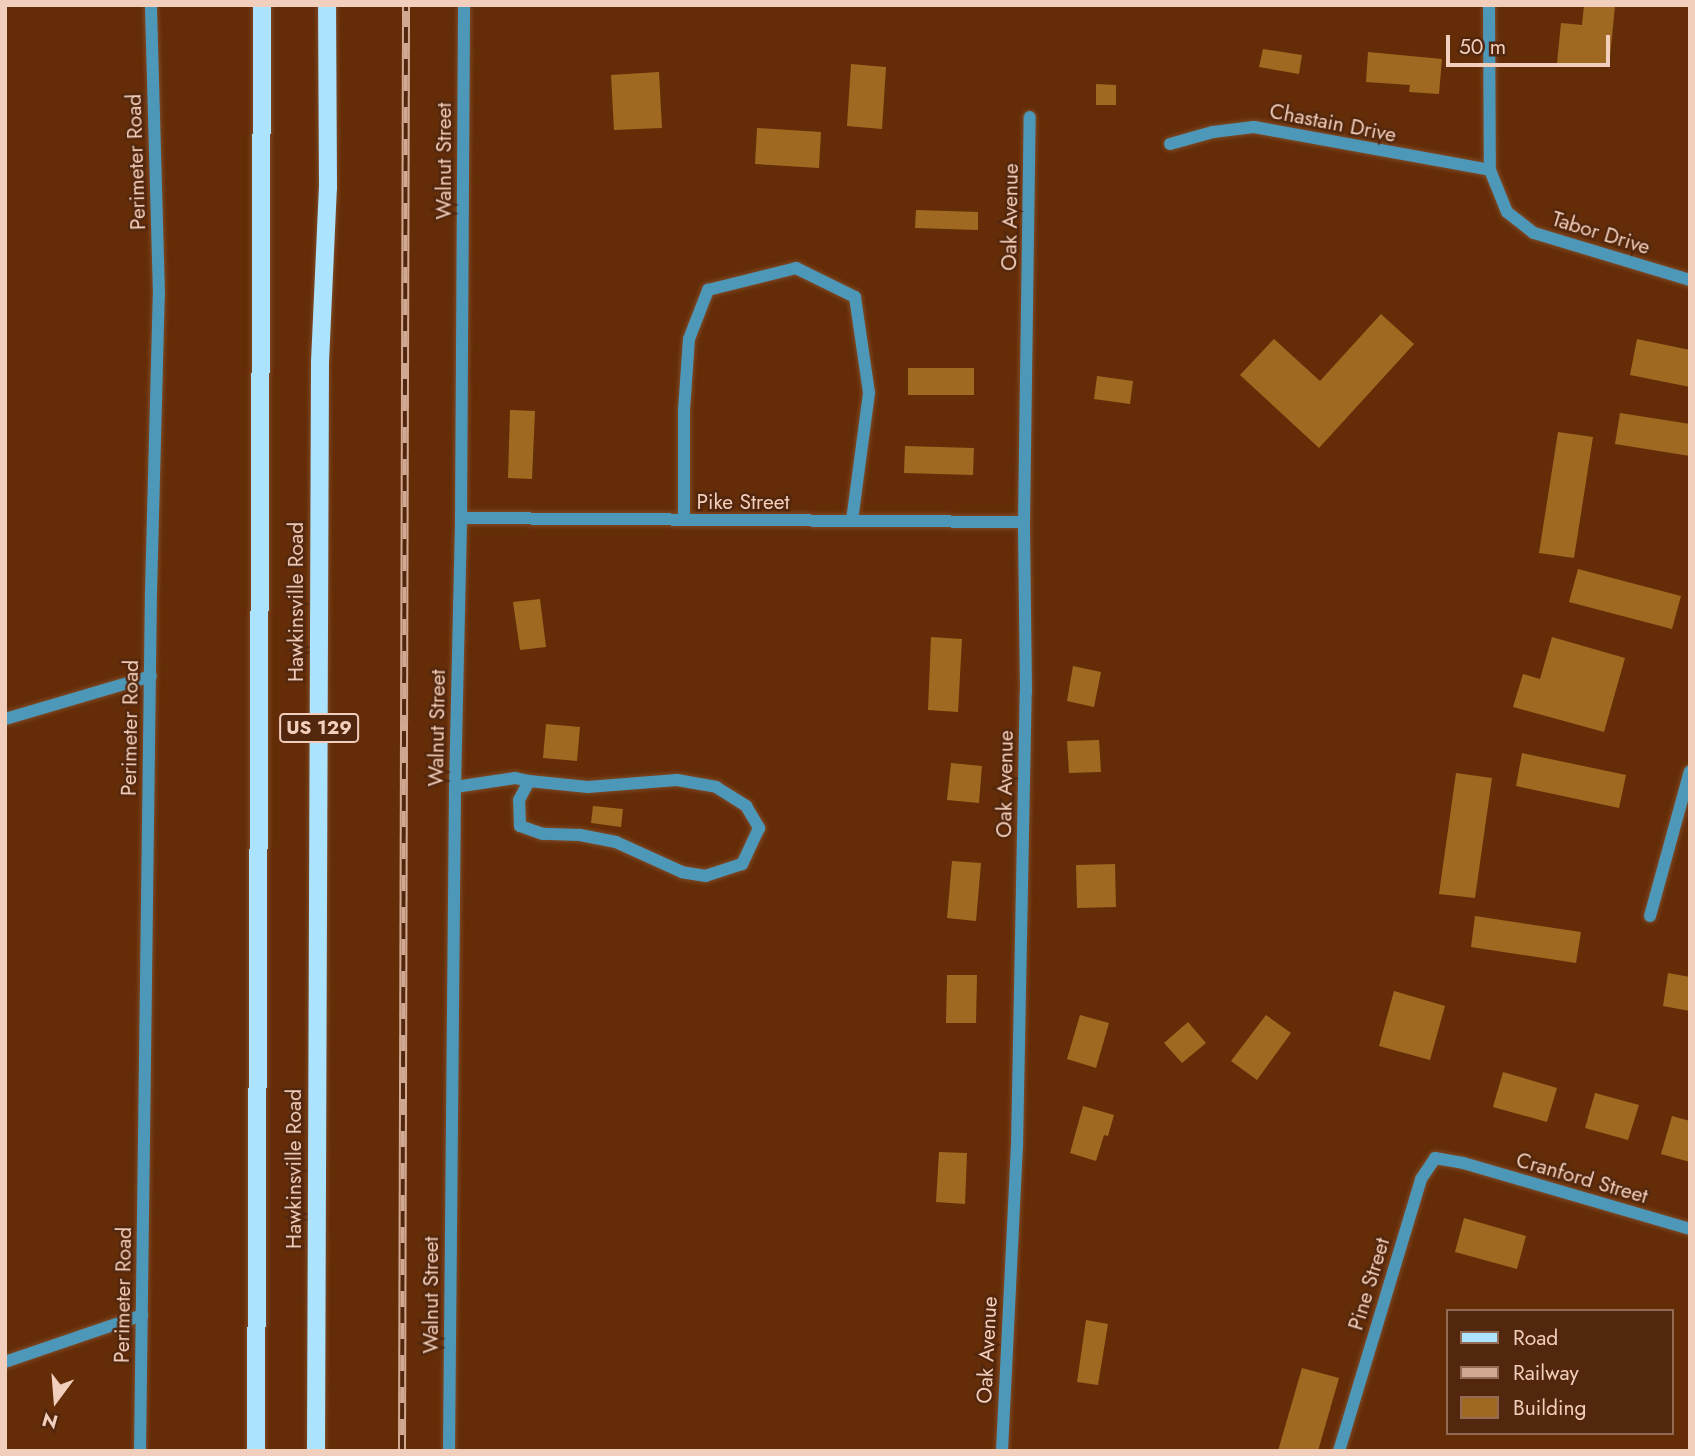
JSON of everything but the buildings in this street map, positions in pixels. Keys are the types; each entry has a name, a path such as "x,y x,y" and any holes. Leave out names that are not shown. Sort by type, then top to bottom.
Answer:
{"main road":[{"name":"Hawkinsville Road","path":"256,1451 262,5"},
{"name":"Hawkinsville Road","path":"316,1451 320,362 328,188 327,5"}],"street":[{"name":"Perimeter Road","path":"140,1451 159,295 151,5"},
{"name":"Walnut Street","path":"449,1451 455,787 461,518 464,5"},
{"name":"Tabor Drive","path":"1489,5 1490,170 1507,212 1534,233 1690,280"},
{"name":"Oak Avenue","path":"1002,1451 1017,1146 1026,692 1024,522 1030,117"},
{"name":"Chastain Drive","path":"1170,144 1213,132 1254,127 1490,170"},
{"path":"684,520 684,410 689,339 708,290 796,268 855,297 869,393 852,521"},
{"name":"Pike Street","path":"461,518 1024,522"},
{"path":"5,719 151,677"},
{"path":"1650,916 1690,771"},
{"path":"455,787 515,778 588,787 677,780 716,787 746,806 759,828 742,864 706,876 682,872 617,842 579,835 543,834 520,827 519,800 529,780"},
{"name":"Pine Street","path":"1339,1451 1421,1179 1435,1158 1463,1163"},
{"name":"Cranford Street","path":"1463,1163 1690,1229"},
{"path":"5,1363 142,1315"}],"railway":[{"path":"402,1451 406,5"}]}
